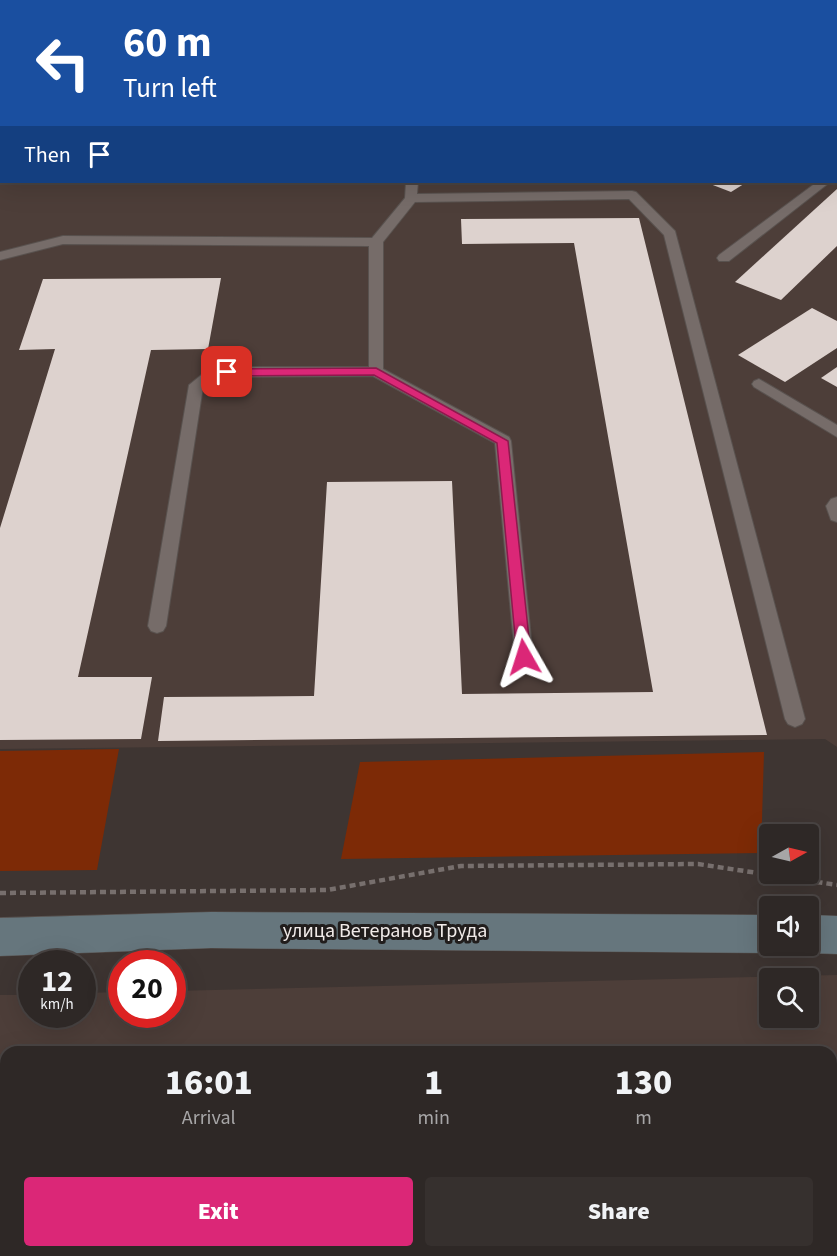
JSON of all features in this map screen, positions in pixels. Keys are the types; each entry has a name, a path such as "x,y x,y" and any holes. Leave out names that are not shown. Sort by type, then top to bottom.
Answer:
{"main road":[{"name":"улица Ветеранов Труда","path":"0,937 211,930 759,934"},
{"path":"819,934 837,935"}],"lane":[{"path":"376,371 376,242 411,198 412,183"},
{"path":"724,258 823,183"},
{"path":"411,198 632,195 670,234 795,719"},
{"path":"0,256 63,240 376,242"},
{"path":"157,626 196,385 210,375 227,372 376,371 502,441 524,657"},
{"path":"759,384 837,432"},
{"path":"837,503 834,506 837,516"}],"path":[{"path":"0,893 327,890 461,866 698,864 837,885"}],"shaded area":[{"path":"0,183 837,183 837,747 825,739 0,749"},
{"path":"119,749 97,870 0,871 0,751"},
{"path":"764,752 759,853 341,859 360,762"},
{"path":"819,975 837,975 837,1046 0,1046 0,995 18,995 18,1028 96,1028 96,993 108,992 108,1028 186,1028 186,991 759,977 759,1028 819,1028"}],"building":[{"path":"708,183 745,183 731,192"},
{"path":"837,189 837,246 781,300 735,282"},
{"path":"639,218 767,735 158,741 164,697 314,696 327,482 452,481 462,694 653,692 574,243 462,244 461,219"},
{"path":"221,278 208,349 151,350 78,677 152,677 141,739 0,740 0,528 55,349 19,350 43,279"},
{"path":"812,308 837,321 837,348 785,382 738,355"},
{"path":"837,367 837,387 821,378"}],"route":[{"path":"227,372 376,371 502,441 524,657"}]}
